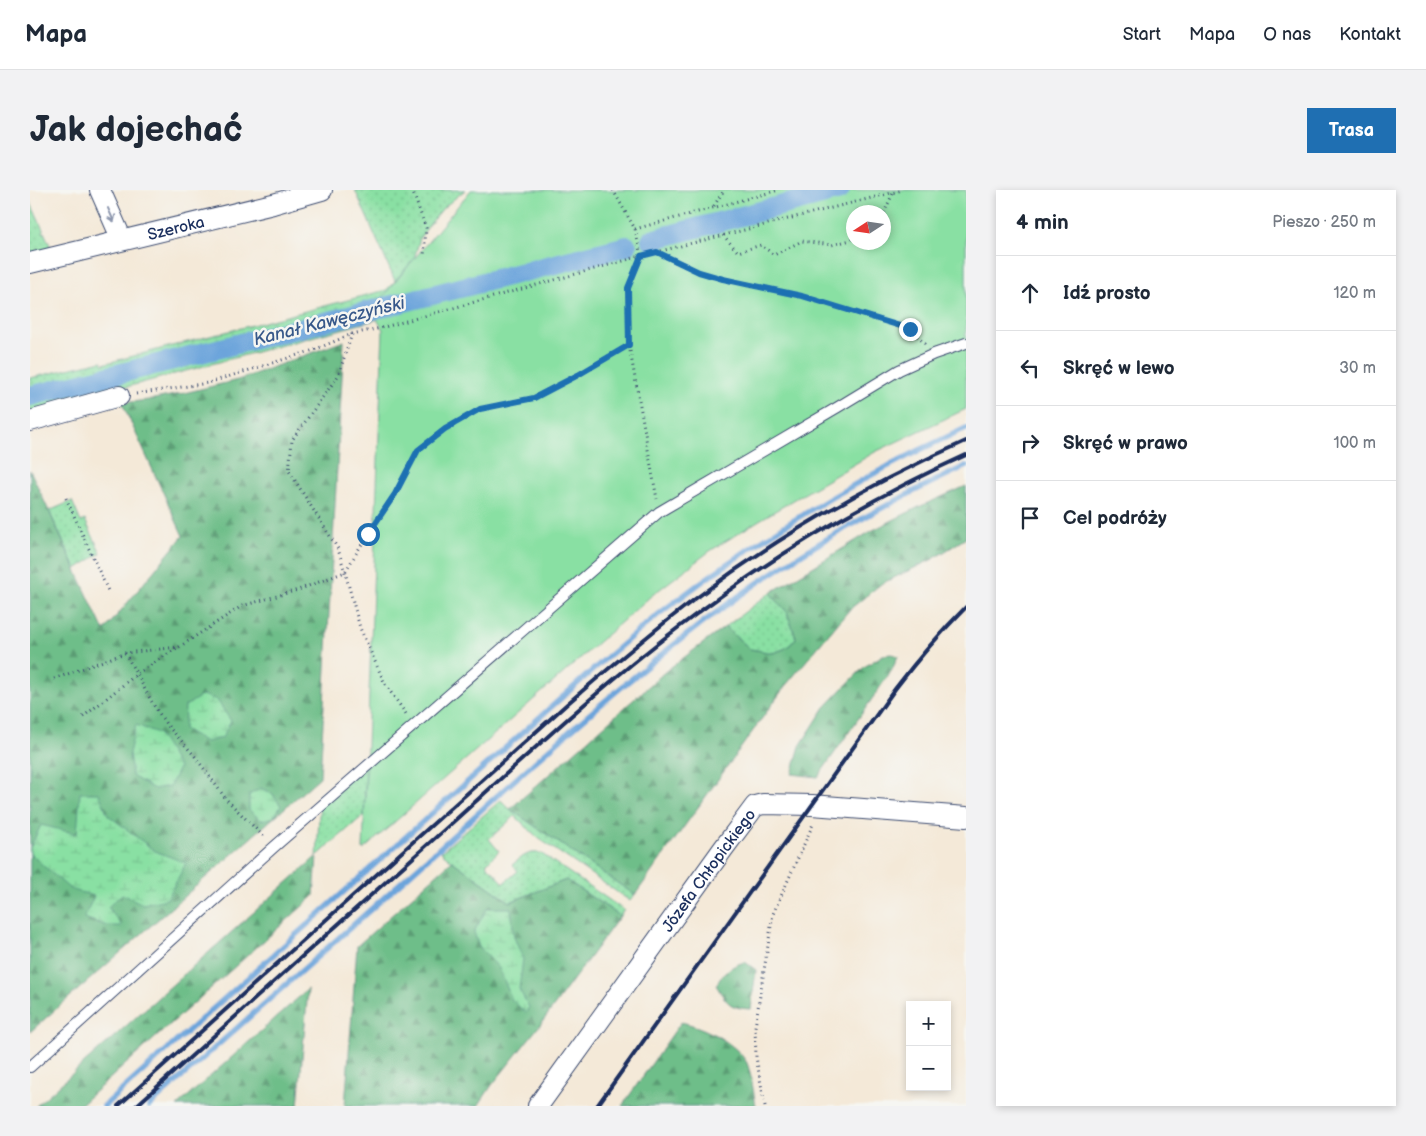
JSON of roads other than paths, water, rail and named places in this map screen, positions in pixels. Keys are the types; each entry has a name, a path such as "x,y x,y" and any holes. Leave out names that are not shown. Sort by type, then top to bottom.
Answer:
{"street":[{"path":"100,190 122,240"},
{"name":"Szeroka","path":"30,263 122,240 270,197 322,190"},
{"path":"30,421 119,396"},
{"name":"Józefa Chłopickiego","path":"538,1106 755,806 763,804 821,806 966,817"}],"lane":[{"path":"30,1067 413,724 659,512 838,408 899,370 934,354 966,343"}],"waterway":[{"name":"Kanał Kawęczyński","path":"651,240 840,190"},
{"name":"Kanał Kawęczyński","path":"30,396 627,246"},
{"path":"104,1106 605,659 658,615 745,552 816,507 890,465 966,428"},
{"path":"149,1106 546,752 621,687 699,625 766,577 821,542 878,510 966,466"}],"railway":[{"path":"118,1106 567,704 630,650 727,576 793,532 895,475 966,441"},
{"path":"136,1106 564,722 679,627 747,578 818,533 891,492 966,455"},
{"path":"597,1106 895,689 929,647 966,607"}]}
